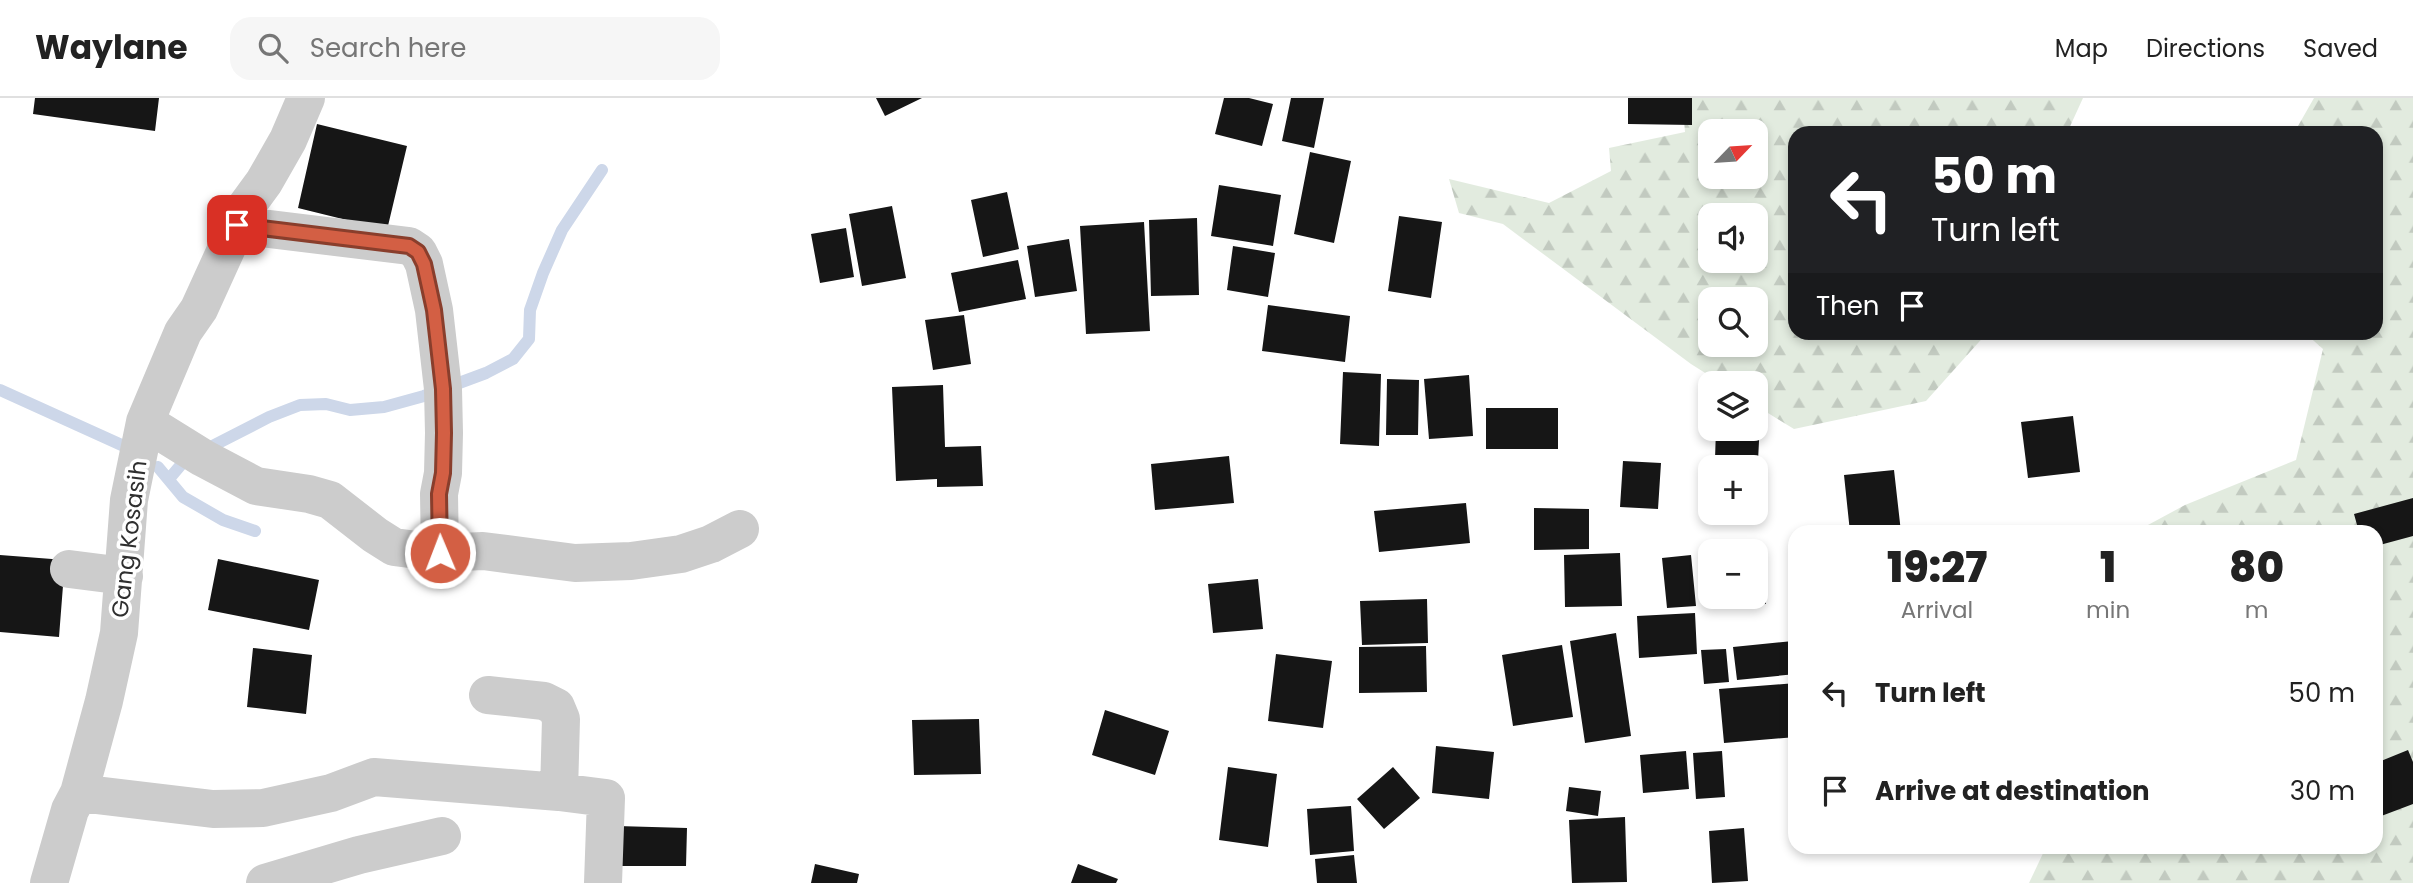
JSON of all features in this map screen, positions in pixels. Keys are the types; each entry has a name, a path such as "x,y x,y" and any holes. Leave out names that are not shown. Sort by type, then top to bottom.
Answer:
{"street":[{"name":"Gang Kosasih","path":"49,883 70,810 79,793 119,633 130,500 183,332 199,309 237,225 288,140 306,98"},
{"path":"237,225 409,246 422,257 434,310 443,389 440,553"},
{"path":"153,427 203,458 256,485 330,500 374,535 394,547 440,553 483,551 575,563 631,561 681,554 711,544 740,529"},
{"path":"69,569 124,576"},
{"path":"488,695 544,701 556,708 561,719 559,792"},
{"path":"79,793 214,809 263,808 331,793 374,777 606,798 603,883"},
{"path":"265,883 359,855 442,836"}],"green space":[{"path":"1682,98 2083,98 2070,126 1788,126 1788,340 1981,340 1926,401 1794,429 1768,413 1768,371 1702,371 1503,224 1459,213 1449,179 1549,203 1611,171 1609,148 1685,132"},
{"path":"2314,98 2413,98 2413,883 2029,883 2043,854 2383,854 2383,525 2148,525 2185,505 2296,460 2323,349 2313,340 2383,340 2383,126 2298,126"}],"building":[{"path":"35,98 159,98 155,131 33,114"},
{"path":"876,98 922,98 885,116"},
{"path":"1224,98 1249,98 1273,104 1262,146 1215,134"},
{"path":"1291,98 1324,98 1314,148 1282,141"},
{"path":"1628,98 1692,98 1692,125 1628,124"},
{"path":"317,124 407,146 387,230 298,208"},
{"path":"1310,152 1351,161 1334,243 1294,234"},
{"path":"1219,185 1281,195 1273,246 1211,236"},
{"path":"1007,192 1019,249 983,257 971,200"},
{"path":"892,206 906,278 862,286 849,214"},
{"path":"1399,216 1442,222 1431,298 1388,291"},
{"path":"1197,218 1199,295 1151,296 1149,220"},
{"path":"1144,222 1150,331 1086,334 1080,226"},
{"path":"846,228 854,277 820,283 811,234"},
{"path":"1069,239 1077,291 1035,297 1027,246"},
{"path":"1233,246 1275,253 1268,297 1227,290"},
{"path":"1018,260 1026,299 959,312 951,273"},
{"path":"1268,305 1350,316 1345,362 1262,351"},
{"path":"964,315 971,364 933,370 925,320"},
{"path":"1343,372 1381,374 1379,446 1340,444"},
{"path":"1469,375 1473,436 1429,439 1424,379"},
{"path":"1387,379 1419,380 1418,435 1386,435"},
{"path":"943,385 945,447 981,446 983,486 937,487 937,479 896,481 892,387"},
{"path":"1486,408 1558,408 1558,449 1486,449"},
{"path":"2073,416 2080,472 2028,478 2021,422"},
{"path":"1716,441 1759,441 1758,455 1715,455"},
{"path":"1229,456 1234,503 1155,510 1151,464"},
{"path":"1623,461 1661,463 1658,509 1620,507"},
{"path":"1894,470 1900,525 1849,525 1844,475"},
{"path":"2413,498 2413,536 2383,544 2383,525 2357,525 2354,514"},
{"path":"1466,503 1470,543 1379,552 1374,511"},
{"path":"1534,508 1589,509 1589,549 1534,550"},
{"path":"1620,553 1622,606 1565,607 1564,555"},
{"path":"0,555 65,560 59,637 0,632"},
{"path":"1691,555 1696,606 1667,608 1662,558"},
{"path":"218,559 319,580 309,630 208,610"},
{"path":"1258,579 1263,629 1213,633 1208,584"},
{"path":"1427,599 1428,643 1362,645 1360,601"},
{"path":"1695,613 1697,654 1639,658 1637,616"},
{"path":"1616,633 1631,736 1585,743 1570,641"},
{"path":"1788,642 1788,675 1737,680 1733,647"},
{"path":"1562,645 1573,717 1513,726 1502,655"},
{"path":"1426,646 1427,692 1359,693 1359,647"},
{"path":"253,648 312,655 306,714 247,707"},
{"path":"1726,649 1729,682 1704,684 1701,650"},
{"path":"1276,654 1332,661 1323,728 1268,721"},
{"path":"1788,684 1788,738 1724,743 1719,689"},
{"path":"1105,710 1169,731 1155,775 1092,755"},
{"path":"979,719 981,774 914,775 912,720"},
{"path":"1436,746 1494,752 1489,799 1432,793"},
{"path":"2408,750 2413,762 2413,804 2383,815 2383,760"},
{"path":"1686,751 1689,789 1643,793 1640,755"},
{"path":"1722,751 1725,797 1696,799 1693,753"},
{"path":"1228,767 1277,774 1268,847 1219,840"},
{"path":"1393,767 1420,798 1384,829 1357,799"},
{"path":"1569,787 1601,791 1598,816 1566,811"},
{"path":"1351,806 1354,851 1310,855 1307,809"},
{"path":"1625,817 1627,882 1572,883 1569,820"},
{"path":"617,826 687,828 686,866 616,866"},
{"path":"1744,828 1748,881 1712,883 1709,831"},
{"path":"1354,855 1357,883 1317,883 1315,859"},
{"path":"815,864 859,874 857,883 811,883"},
{"path":"1078,864 1118,879 1116,883 1071,883"}],"waterway":[{"path":"169,479 185,460 269,417 300,405 326,404 350,410 384,407 424,396 486,373 513,359 529,339 530,310 562,230 602,170"},
{"path":"0,390 126,447"},
{"path":"158,467 183,497 223,520 255,531"}],"route":[{"path":"237,225 409,246 422,257 434,310 443,389 440,553"}]}
